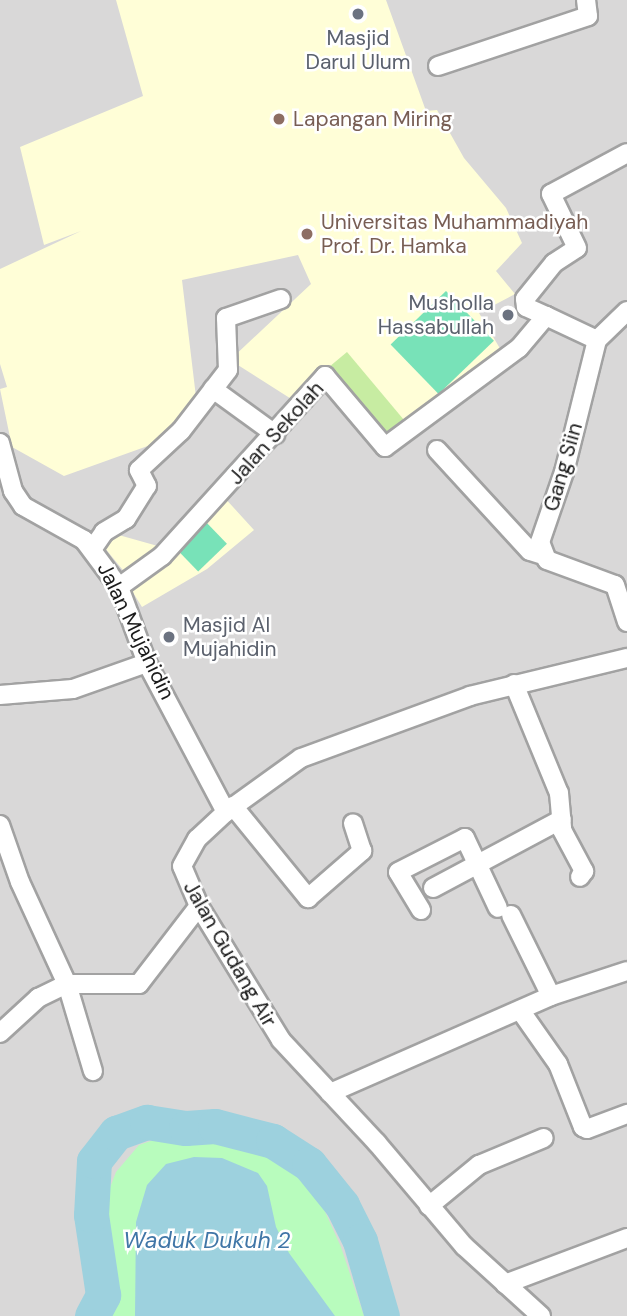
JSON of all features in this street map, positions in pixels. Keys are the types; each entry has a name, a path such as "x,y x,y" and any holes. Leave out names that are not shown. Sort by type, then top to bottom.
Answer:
{"street":[{"path":"438,66 588,16 586,0"},
{"path":"627,153 551,194 577,248 554,262 525,299 526,307 597,341 627,311"},
{"path":"93,548 104,532 126,519 148,486 139,470 181,431 228,370 226,318 281,299"},
{"name":"Jalan Sekolah","path":"119,587 162,556 325,376 385,447 519,348 547,316"},
{"name":"Gang Siin","path":"543,555 540,542 564,472 597,341"},
{"path":"213,389 275,434"},
{"name":"Jalan Mujahidin","path":"0,443 13,491 23,506 93,548 119,587 147,663 229,809 308,898 362,851 353,822"},
{"path":"438,450 530,551 617,588 627,622"},
{"name":"Jalan Gudang Air","path":"541,1316 505,1284 429,1206 281,1040 199,906 182,866 197,839 229,809 301,758 470,696 627,657"},
{"path":"0,695 73,690 147,663"},
{"path":"514,684 559,793 562,830 584,871 580,877"},
{"path":"433,888 562,819"},
{"path":"0,825 20,882 67,984 93,1071"},
{"path":"421,910 398,872 464,838 476,865 551,996"},
{"path":"0,1033 38,998 67,984 139,984 199,906"},
{"path":"330,1093 551,996 627,971"},
{"path":"520,1010 558,1064 583,1127 587,1129 627,1114"},
{"path":"429,1206 479,1165 544,1138"},
{"path":"505,1284 627,1238"}],"shaded area":[{"path":"0,0 627,0 627,1316 0,1316"},
{"name":"Universitas Muhammadiyah Prof. Dr. Hamka","path":"116,0 386,0 426,111 437,110 464,158 506,208 522,243 496,271 515,294 479,313 505,357 387,440 326,370 296,402 230,360 311,284 298,255 182,280 196,397 170,438 64,476 12,447 0,389 7,387 0,364 0,269 81,231 44,245 20,147 143,96"},
{"path":"223,496 254,530 207,569 142,607 127,583 131,580 104,547 108,532 172,550"}],"green space":[{"path":"446,291 494,341 439,394 391,344"},
{"path":"347,352 404,420 385,436 328,368"},
{"path":"204,520 227,544 198,572 175,548"},
{"name":"Waduk Dukuh 2","path":"201,1135 258,1152 301,1178 322,1205 341,1247 364,1316 107,1316 114,1279 106,1198 116,1172 139,1145 165,1136"}],"water":[{"name":"Waduk Dukuh 2","path":"194,1157 222,1158 258,1173 267,1186 276,1227 289,1253 335,1316 135,1316 136,1222 147,1185 166,1164"}],"waterway":[{"path":"92,1316 103,1295 91,1215 94,1161 116,1133 147,1122 186,1128 215,1126 273,1141 309,1164 342,1205 360,1241 382,1316"}],"place":[{"name":"Masjid Darul Ulum","path":"358,14"},
{"name":"Lapangan Miring","path":"279,119"},
{"name":"Universitas Muhammadiyah Prof. Dr. Hamka","path":"307,234"},
{"name":"Musholla Hassabullah","path":"508,315"},
{"name":"Masjid Al Mujahidin","path":"169,637"}]}
